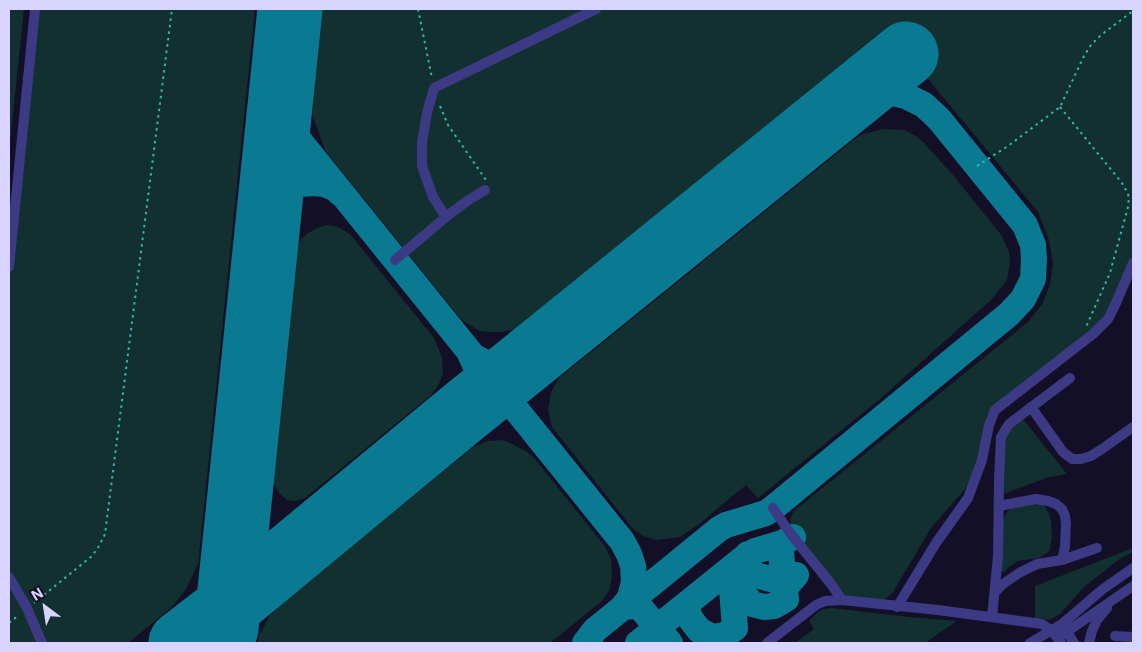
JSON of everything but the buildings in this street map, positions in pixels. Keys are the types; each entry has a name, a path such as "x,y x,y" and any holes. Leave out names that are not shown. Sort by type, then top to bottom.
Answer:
{"lane":[{"path":"9,267 35,9"},
{"path":"446,217 433,197 422,166 422,142 434,88 596,9"},
{"path":"395,260 446,217 485,190"},
{"path":"898,607 936,543 968,498 982,460 989,425 995,410 1092,334 1108,318 1133,263"},
{"path":"992,617 998,548 1001,436 1009,424 1070,378"},
{"path":"1031,408 1063,452 1072,459 1081,459 1102,450 1133,427"},
{"path":"999,506 1036,499 1056,504 1062,509 1066,524 1065,547 1062,560"},
{"path":"773,508 842,600"},
{"path":"995,592 1019,573 1037,564 1062,560 1097,548"},
{"path":"1030,643 1057,637 1103,589 1133,568"},
{"path":"9,577 27,608 42,643"},
{"path":"1065,628 1133,586"},
{"path":"1089,643 1097,620 1116,597"},
{"path":"767,643 825,600 938,610 1042,624 1057,637"},
{"path":"1065,628 1074,643"},
{"path":"1115,636 1133,637"}],"path":[{"path":"9,623 92,556 100,546 105,534 172,9"},
{"path":"418,9 434,88"},
{"path":"977,166 1008,146 1060,107 1084,56 1091,46 1101,35 1133,11"},
{"path":"440,107 448,125 486,180 489,186 485,190"},
{"path":"1060,107 1122,184 1128,197 1128,207 1110,273 1084,329"}],"green space":[{"path":"9,9 24,9 9,152"},
{"path":"37,9 255,9 198,564 186,589 172,607 128,643 9,643 9,284"},
{"path":"321,9 1133,9 1133,255 1111,304 1091,331 1000,401 986,418 974,472 965,489 931,528 893,592 882,600 842,595 791,527 790,519 794,511 1028,322 1043,303 1050,284 1053,263 1049,240 1038,212 886,28 515,329 503,332 490,332 480,331 460,318 326,152 313,117 312,93"},
{"path":"883,129 905,130 916,136 953,175 1002,236 1009,252 1010,264 1007,280 992,299 880,399 758,498 746,485 699,524 680,537 657,540 643,536 633,529 552,427 548,410 551,392 559,378 856,138 863,134"},
{"path":"328,225 338,227 350,234 434,338 442,357 443,373 439,384 431,395 305,498 295,501 287,500 279,493 273,483 273,471 295,250 308,233"},
{"path":"1023,419 1067,474 1049,477 1003,494 1006,436 1013,424"},
{"path":"503,440 527,452 535,459 604,545 611,558 612,575 610,589 602,601 550,643 258,643 259,636 269,617 278,607 473,447 488,441"},
{"path":"1022,503 1043,504 1046,508 1051,522 1052,537 1050,549 1039,558 1018,561 1004,572 1000,571 1001,521 1011,507"},
{"path":"1133,548 1133,552 1121,558 1084,587 1060,614 1049,620 1041,618 1039,621 1035,620 1035,586"},
{"path":"832,608 957,621 925,643 795,643 814,629 809,621 817,613 823,609"}],"taxiway":[{"path":"283,80 283,104 287,121 294,134 622,541 633,566 634,582 630,598 623,607 640,607 670,643"},
{"path":"585,643 595,630 719,529 726,525 766,513 773,508 1009,314 1023,299 1033,279 1033,245 1025,225 939,119 924,105 906,96 884,91 861,90"},
{"path":"267,235 271,211 279,198 288,190 300,184 313,183 324,184 334,188 341,194"},
{"path":"472,355 486,363 504,366 529,359"},
{"path":"461,414 475,393 478,382 478,371 471,356"},
{"path":"638,643 746,556 793,537"},
{"path":"748,554 740,571 740,588 752,604 764,607 774,606 786,599 780,544"},
{"path":"731,568 788,584 796,575"},
{"path":"689,602 689,617 699,630 712,637 725,635 735,628 731,577"}],"runway":[{"path":"226,629 290,9"},
{"path":"181,643 229,606 461,414 906,54"}]}
